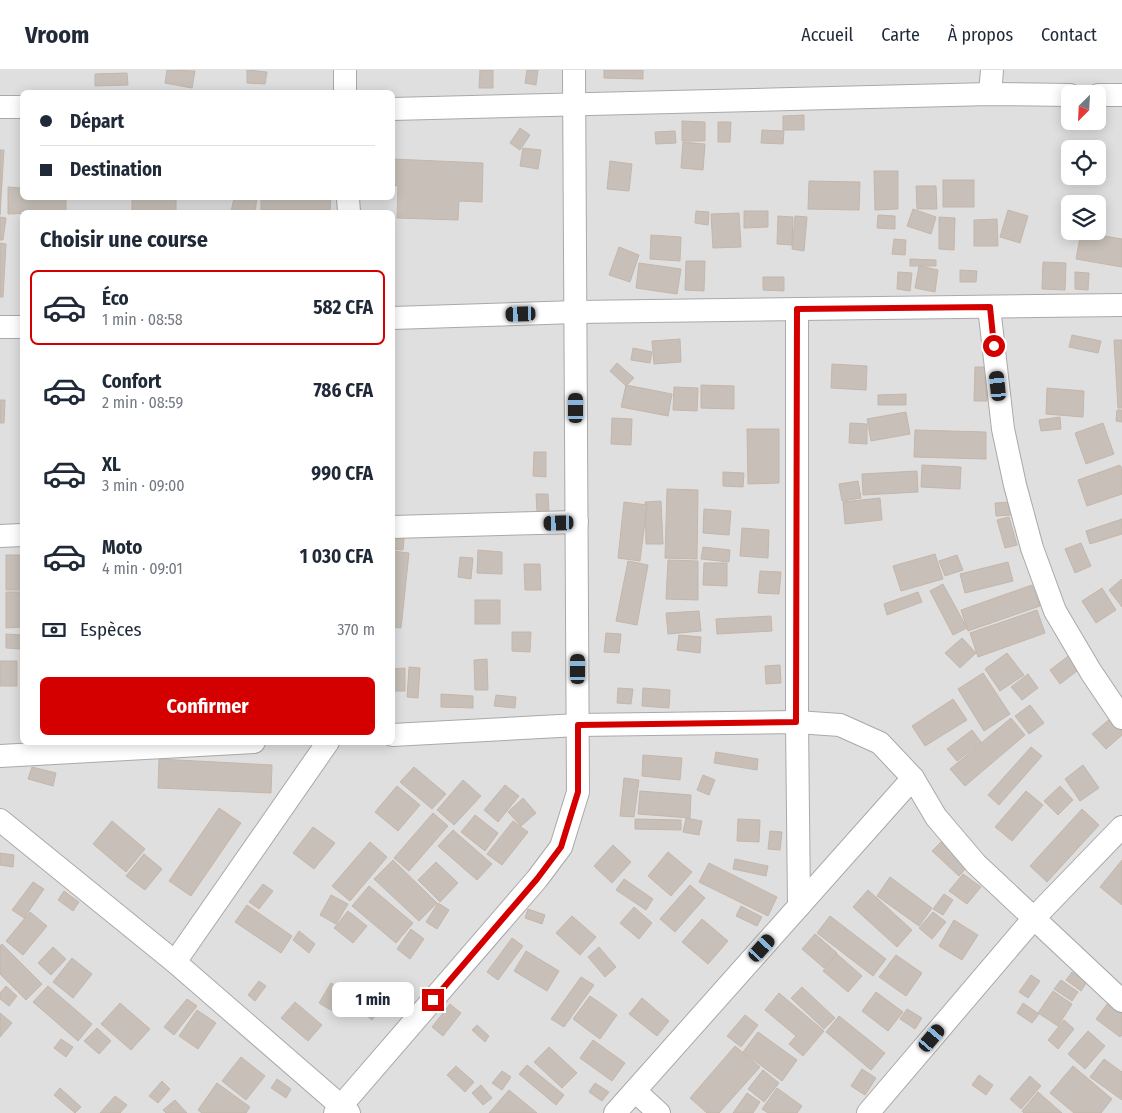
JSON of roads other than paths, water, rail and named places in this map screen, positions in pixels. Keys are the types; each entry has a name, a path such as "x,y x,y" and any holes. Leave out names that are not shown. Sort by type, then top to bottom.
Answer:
{"street":[{"path":"345,70 345,90"},
{"path":"0,820 176,962 342,1111 537,879 561,847 578,792 574,70"},
{"path":"990,94 992,70"},
{"path":"395,109 990,94 1061,95"},
{"path":"1106,95 1122,95"},
{"path":"0,107 20,107"},
{"path":"395,318 576,312 1122,305"},
{"path":"990,307 1003,429 1015,485 1032,548 1055,611 1091,672 1122,718"},
{"path":"797,309 796,722 800,906"},
{"path":"0,327 20,327"},
{"path":"395,527 577,522"},
{"path":"0,536 20,535"},
{"path":"395,735 578,725 796,722 840,725 880,743 913,778 936,817 976,864 1122,1001"},
{"path":"0,756 200,745"},
{"path":"176,962 326,745"},
{"path":"615,1113 913,778"},
{"path":"868,1113 1034,918 1122,827"},
{"path":"635,1091 659,1113"}]}
